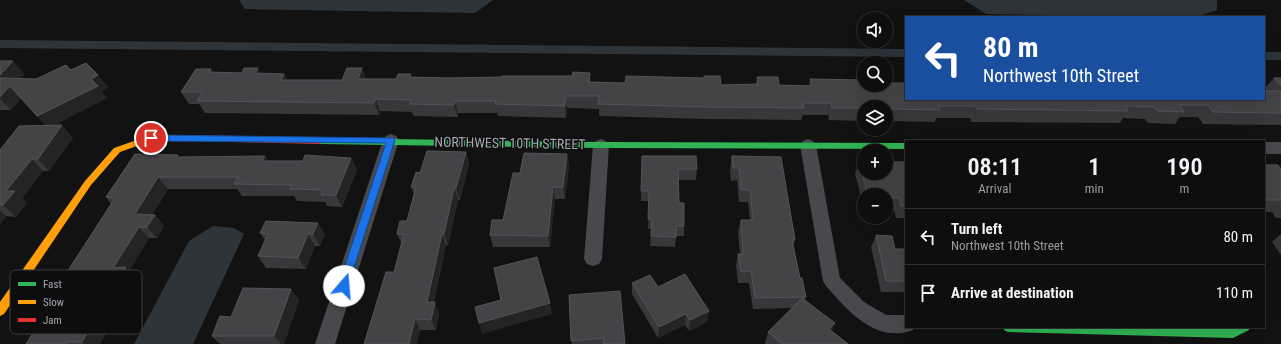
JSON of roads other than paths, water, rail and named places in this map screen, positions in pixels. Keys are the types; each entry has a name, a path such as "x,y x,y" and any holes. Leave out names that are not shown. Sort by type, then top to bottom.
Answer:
{"street":[{"name":"NORTHWEST 10TH STREET","path":"28,270 88,183 117,150 151,138 391,140 601,145 905,146"},
{"path":"325,344 391,140"},
{"path":"593,259 601,145"},
{"path":"808,145 832,282 857,308 883,324 905,324"},
{"path":"1265,148 1281,148"},
{"name":"NORTHWEST 10TH STREET","path":"0,311 10,296"},
{"path":"1046,328 1233,333 1243,328"}],"waterway":[{"path":"0,44 905,53"},
{"path":"1265,56 1281,56"}]}
